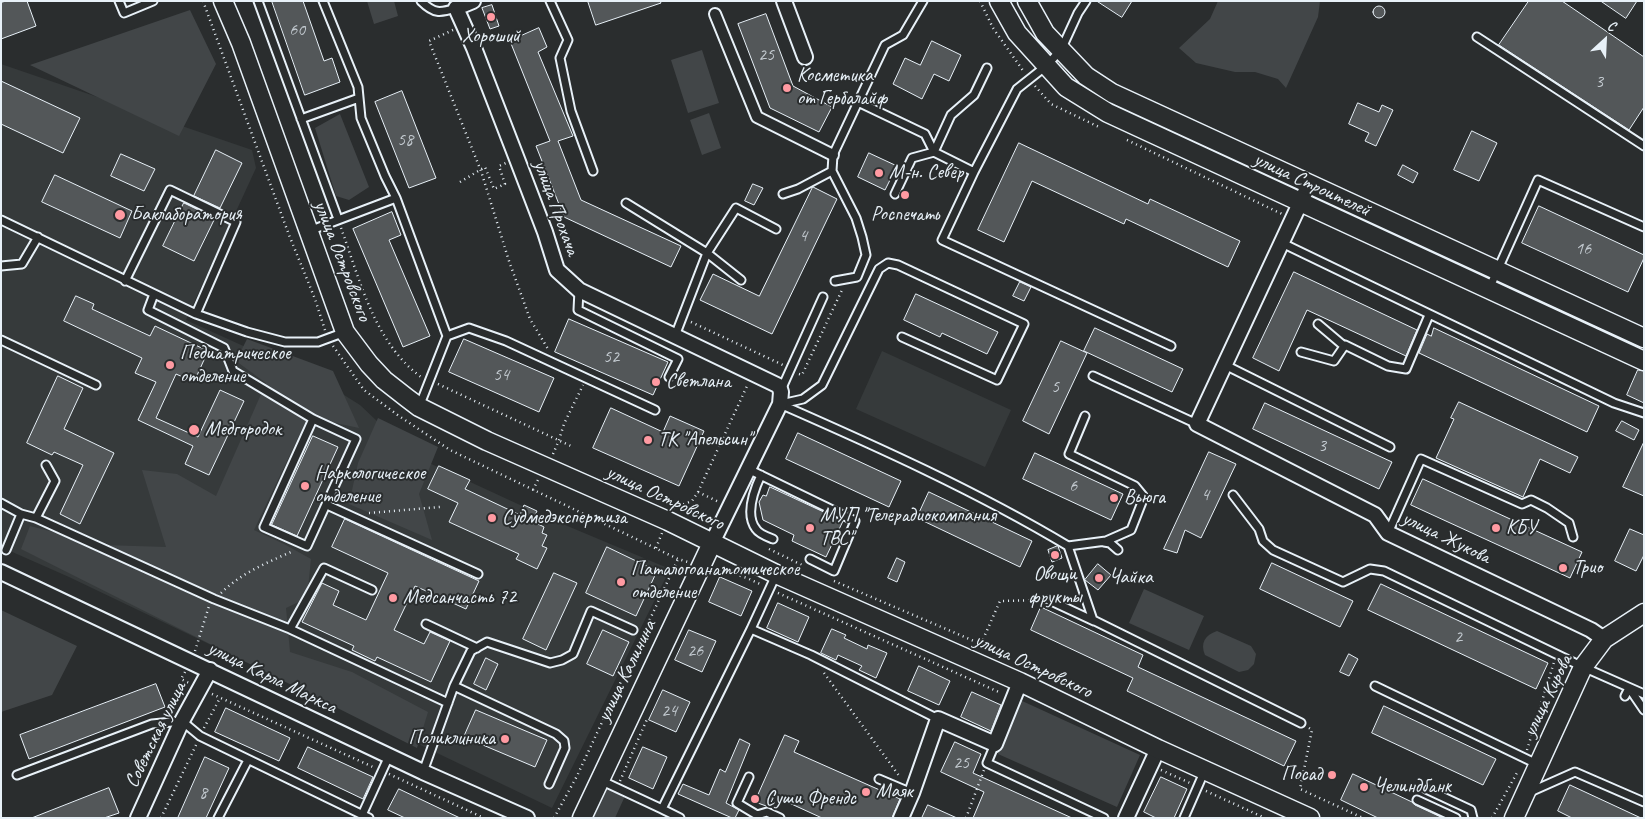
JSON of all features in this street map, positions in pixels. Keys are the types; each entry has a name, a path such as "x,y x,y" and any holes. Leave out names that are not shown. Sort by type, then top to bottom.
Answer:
{"street":[{"name":"улица Островского","path":"223,1 241,43 289,181 309,231 336,335 384,380 419,407 487,441 668,521 712,543 773,582 1020,682 1154,757 1205,770 1310,818"},
{"path":"456,8 473,1"},
{"path":"784,1 805,57"},
{"name":"улица Строителей","path":"999,1 1017,33 1066,87 1108,113 1489,289 1641,354"},
{"name":"улица Строителей","path":"1027,1 1045,33 1086,76 1112,93 1644,338"},
{"name":"улица Прохача","path":"456,8 474,48 557,270 579,290 779,386 780,398"},
{"path":"715,14 757,117 833,155"},
{"path":"1197,424 1309,184"},
{"path":"712,543 780,398"},
{"name":"улица Жукова","path":"1197,424 1375,515 1388,533 1591,630 1604,639"},
{"name":"улица Калинина","path":"582,818 712,543"},
{"name":"улица Карла Маркса","path":"1,572 423,772 527,818"},
{"name":"улица Кирова","path":"1514,818 1525,795 1532,761 1583,667 1604,639 1644,613"},
{"name":"Советская улица","path":"142,817 182,721 210,670"},
{"path":"901,818 912,793 938,719 996,744 1020,682"},
{"path":"1126,818 1154,757"}],"lane":[{"path":"119,1 124,13 153,1"},
{"path":"258,1 338,219"},
{"path":"323,1 358,86 361,118 396,198 447,336 419,407"},
{"path":"421,1 435,12 456,8"},
{"path":"550,1 568,40 560,58 572,111 593,171"},
{"path":"835,281 857,277 866,255 856,218 832,171 833,155 885,45 902,35 923,1"},
{"path":"1086,1 1078,13 1061,50 1046,66 1017,89 974,172 942,240 1171,346"},
{"path":"1477,37 1644,146"},
{"path":"934,152 951,115 974,95 987,68"},
{"path":"301,119 359,98"},
{"path":"858,102 925,134 934,152 974,172"},
{"path":"895,194 912,158 934,152"},
{"path":"783,194 832,171"},
{"path":"1489,289 1538,180 1644,227"},
{"path":"125,280 170,190 236,222 196,314"},
{"path":"309,231 396,198"},
{"path":"626,204 707,253 741,280"},
{"path":"675,336 707,253 736,208 776,229"},
{"path":"1,220 196,314 247,332 285,342 318,342 336,335"},
{"path":"1,266 22,264 38,237"},
{"path":"1282,243 1614,403 1644,413"},
{"path":"780,398 803,398 822,385 880,269 888,263 898,265 1024,324 997,380 902,337"},
{"path":"579,290 578,310 678,359 670,377"},
{"path":"154,294 148,310 224,348 232,371 313,419 356,440 308,546 264,526 313,419"},
{"path":"780,398 790,368 823,297"},
{"path":"1318,324 1344,346 1388,366 1406,369 1429,315"},
{"path":"447,336 469,328 506,341 655,410"},
{"path":"1,340 96,385"},
{"path":"1301,352 1334,361 1344,346"},
{"path":"1225,365 1390,447"},
{"path":"1093,376 1197,424"},
{"path":"780,398 798,410 1022,519 1068,546 1103,541 1131,530 1144,497 1135,486 1068,454 1085,416"},
{"path":"1388,533 1421,459 1522,504 1531,500 1548,508 1569,523 1573,537"},
{"path":"36,518 55,481 46,464"},
{"path":"748,468 855,520 834,571 810,560"},
{"path":"761,475 754,489 751,519 756,531 773,539"},
{"path":"1233,495 1259,529 1263,541 1273,550 1343,582 1370,568 1384,571 1583,667 1644,694"},
{"path":"1,503 21,514 36,518 214,599 290,629 448,703"},
{"path":"326,505 478,574"},
{"path":"6,550 21,514"},
{"path":"1103,541 1118,550"},
{"path":"1068,546 1094,620"},
{"path":"290,629 324,568 372,590"},
{"path":"662,809 773,582"},
{"path":"1049,600 1094,620 1301,723"},
{"path":"423,772 454,686 471,651 487,642 550,663 562,660 573,654 591,611 633,630"},
{"path":"426,624 477,648"},
{"path":"751,629 811,655 938,719"},
{"path":"454,686 556,734 564,741 565,748 549,784"},
{"path":"1375,686 1532,761"},
{"path":"1625,696 1629,688"},
{"path":"1629,688 1644,710"},
{"path":"17,775 152,724 182,721 200,736 366,816 389,756"},
{"path":"996,744 987,763 1104,818"},
{"path":"218,818 248,760"},
{"path":"1184,818 1205,770"},
{"path":"1525,795 1575,772 1644,802"},
{"path":"749,777 737,802 757,815 767,812 780,818"},
{"path":"599,779 680,818"},
{"path":"879,779 912,793"},
{"path":"1426,789 1471,810 1473,818"},
{"path":"1417,800 1456,818"}],"path":[{"path":"203,1 289,235 315,299 364,390 450,450 678,559 701,566 715,567 747,578 773,582 1014,699"},
{"path":"464,25 429,42 481,171 509,261 530,319 558,365"},
{"path":"460,182 485,168 494,189 505,184 499,166"},
{"path":"682,318 762,354 802,375 841,293"},
{"path":"656,548 674,508 692,501 698,492 762,354"},
{"path":"564,424 586,378"},
{"path":"698,492 729,507"},
{"path":"348,514 440,507"},
{"path":"769,549 810,569"},
{"path":"291,552 256,568 229,585 214,599 208,607 191,661 181,679 484,818"},
{"path":"554,818 577,776 678,559"},
{"path":"826,577 981,644 1000,601 1049,600"},
{"path":"1492,818 1532,761 1556,654"},
{"path":"811,655 912,793"},
{"path":"161,818 220,698"},
{"path":"1301,723 1312,730 1300,789 1363,818"},
{"path":"1154,757 1197,787 1266,818"},
{"path":"966,818 987,763"}],"shaded area":[{"path":"367,1 394,1 398,16 374,24"},
{"path":"1218,1 1320,1 1318,17 1286,88 1278,79 1255,72 1235,72 1196,63 1179,48 1210,19"},
{"path":"190,10 216,64 179,136 30,65"},
{"path":"702,50 719,103 688,113 671,60"},
{"name":"Медгородок","path":"1,64 252,150 256,168 186,320 325,383 360,405 414,456 546,517 670,569 552,808 69,577 1,547"},
{"path":"709,113 721,148 702,155 690,120"},
{"path":"340,114 369,187 349,200 336,196 315,128"},
{"path":"247,339 333,371 359,428 308,417 254,530 311,559 307,598 286,608 290,652 352,672 428,712 417,748 21,549 30,526 104,545 166,547 142,470 177,474 216,496 266,383 236,361"},
{"path":"882,351 1011,410 985,467 856,409"},
{"path":"378,418 438,447 419,494 432,540 349,504 358,463"},
{"path":"1144,589 1204,616 1189,650 1129,623"},
{"path":"1,610 77,646 52,695 1,712"},
{"path":"1217,631 1251,646 1256,654 1254,664 1248,670 1239,672 1205,655 1203,643 1209,635"},
{"path":"1020,700 1140,755 1117,807 998,754"},
{"path":"605,786 625,796 615,818 590,818"}],"building":[{"path":"6,1 27,1 36,26 1,39 1,3"},
{"path":"272,1 303,1 324,61 332,58 340,82 305,95"},
{"path":"588,1 660,1 661,3 596,25"},
{"path":"1097,1 1132,1 1122,17"},
{"path":"1529,1 1562,1 1644,57 1644,107 1629,130 1499,45"},
{"path":"1601,1 1637,1 1626,18"},
{"name":"Хороший","path":"492,5 499,26 490,29 482,8"},
{"path":"1379,6 1385,12 1379,18 1373,12"},
{"path":"766,14 793,86 832,107 819,132 770,108 738,24"},
{"path":"539,28 547,47 538,52 573,136 558,141 581,200 681,246 671,267 564,217 536,146 550,141 510,41"},
{"path":"932,41 961,55 949,81 934,74 922,99 893,84 905,58 920,65"},
{"path":"1,81 80,118 63,153 1,124"},
{"path":"402,91 436,178 409,188 375,102"},
{"path":"1358,103 1379,112 1382,105 1393,110 1376,146 1365,141 1369,133 1349,124"},
{"path":"1472,131 1497,143 1479,181 1454,170"},
{"path":"1019,143 1148,204 1150,199 1240,241 1228,267 1126,219 1124,224 1032,181 1004,242 978,230"},
{"path":"216,150 242,163 220,208 194,196"},
{"path":"869,153 897,166 885,190 858,177"},
{"path":"121,154 155,169 144,191 111,176"},
{"path":"1403,165 1418,173 1413,183 1398,175"},
{"path":"55,175 132,211 120,238 42,202"},
{"path":"753,184 763,188 754,205 745,201"},
{"path":"813,187 837,199 772,334 700,300 713,274 759,296"},
{"path":"184,203 215,218 194,261 163,246"},
{"path":"1539,206 1644,255 1628,292 1522,243"},
{"path":"392,212 401,235 389,240 430,336 403,347 353,229"},
{"path":"1294,272 1417,330 1406,356 1307,310 1279,371 1253,358"},
{"path":"1020,282 1031,287 1024,301 1013,296"},
{"path":"916,294 998,332 987,354 942,333 940,337 904,320"},
{"name":"Педиатрическое отделение","path":"76,296 94,304 92,309 150,336 155,326 208,351 194,382 176,374 156,418 198,437 220,390 244,401 209,475 185,464 193,446 138,420 156,382 135,373 142,358 64,321"},
{"path":"569,319 668,362 653,395 555,352"},
{"path":"1095,328 1183,369 1172,392 1084,351"},
{"path":"1434,328 1599,406 1587,432 1419,353 1427,334 1431,336"},
{"path":"464,339 554,378 539,412 449,372"},
{"path":"1061,341 1087,353 1049,434 1023,421"},
{"path":"1638,370 1644,371 1644,403 1627,395"},
{"path":"58,376 83,388 64,429 114,453 80,524 60,514 83,465 54,452 52,455 27,443"},
{"path":"1459,402 1578,457 1570,473 1540,459 1523,497 1436,458 1454,419 1451,418"},
{"path":"1265,403 1392,462 1379,489 1253,429"},
{"name":"ТК \"Апельсин\"","path":"611,408 663,432 670,416 704,431 679,486 593,448"},
{"path":"1622,421 1639,430 1634,440 1616,431"},
{"path":"798,433 901,481 889,507 786,459"},
{"name":"Наркологическое отделение","path":"313,436 338,447 297,536 272,525"},
{"path":"1644,442 1644,496 1623,487"},
{"path":"1209,452 1236,464 1201,538 1185,530 1177,553 1164,549"},
{"path":"1035,453 1123,494 1111,520 1023,479"},
{"name":"Судмедэкспертиза","path":"439,466 470,480 465,489 520,515 524,505 537,511 532,521 544,527 542,533 547,535 542,546 547,548 537,569 516,559 519,554 449,522 458,503 428,489"},
{"name":"КБУ","path":"1423,479 1582,552 1570,578 1411,505"},
{"name":"МУП \"Телерадиокомпания ТВС\"","path":"770,487 843,521 826,557 792,541 794,535 763,520 759,502 763,495 766,496"},
{"path":"929,492 1032,541 1020,567 917,518"},
{"name":"Медсанчасть 72","path":"345,519 479,581 466,609 415,586 394,630 424,644 430,632 450,641 431,682 377,657 375,661 352,650 354,646 302,622 322,583 339,591 333,605 366,620 388,573 332,547"},
{"path":"1630,529 1644,535 1644,555 1636,571 1615,561"},
{"path":"1058,546 1062,558 1052,562 1048,550"},
{"name":"Паталогоанатомическое отделение","path":"607,547 657,571 636,616 586,593"},
{"path":"897,558 905,562 897,582 888,578"},
{"path":"1272,563 1353,601 1340,627 1260,589"},
{"path":"1098,564 1111,575 1098,590 1085,580"},
{"path":"554,573 577,583 546,650 523,639"},
{"path":"720,577 752,591 741,616 709,602"},
{"path":"1381,584 1548,663 1536,689 1368,610"},
{"path":"778,603 809,617 798,642 767,628"},
{"path":"1041,607 1143,655 1138,667 1296,741 1284,766 1127,691 1133,678 1031,630"},
{"path":"832,629 846,635 844,638 867,649 868,645 887,653 876,678 859,670 862,666 838,655 836,660 821,653"},
{"path":"603,630 629,642 613,676 587,664"},
{"path":"689,630 716,641 702,672 675,660"},
{"path":"1349,654 1358,659 1349,676 1340,672"},
{"path":"486,658 498,664 486,690 474,684"},
{"path":"919,666 950,681 939,705 908,691"},
{"path":"156,684 165,707 29,759 20,735"},
{"path":"663,690 690,702 676,732 649,720"},
{"path":"972,692 1001,705 991,731 961,717"},
{"path":"1384,706 1496,759 1483,785 1372,733"},
{"path":"226,708 290,738 279,761 215,732"},
{"name":"Поликлиника","path":"476,710 547,740 535,767 464,737"},
{"path":"785,735 799,741 794,752 900,799 892,818 822,818 774,796 769,807 755,802"},
{"path":"740,739 750,744 726,803 739,810 735,818 678,794 683,784 709,795 720,769 725,772"},
{"path":"955,742 981,754 973,773 1072,818 973,818 984,792 941,772"},
{"path":"308,747 373,777 363,799 298,768"},
{"path":"643,747 667,757 653,789 629,778"},
{"path":"205,757 229,768 206,818 178,818"},
{"name":"Челиндбанк","path":"1353,774 1443,818 1378,818 1341,800"},
{"path":"1161,777 1187,789 1174,818 1156,818 1144,812"},
{"path":"1570,785 1641,818 1572,818 1558,811"},
{"path":"109,788 119,813 104,818 32,818"},
{"path":"399,789 460,818 405,818 388,810"},
{"path":"928,805 957,818 922,818"}],"place":[{"name":"Хороший","path":"491,17"},
{"name":"Косметика от Гербалайф","path":"787,88"},
{"name":"М-н. Север","path":"879,173"},
{"name":"Роспечать","path":"905,195"},
{"name":"Баклаборатория","path":"120,215"},
{"name":"Педиатрическое отделение","path":"170,365"},
{"name":"Светлана","path":"656,382"},
{"name":"Медгородок","path":"194,430"},
{"name":"ТК \"Апельсин\"","path":"648,440"},
{"name":"Наркологическое отделение","path":"305,486"},
{"name":"Вьюга","path":"1114,498"},
{"name":"Судмедэкспертиза","path":"492,518"},
{"name":"МУП \"Телерадиокомпания ТВС\"","path":"810,528"},
{"name":"КБУ","path":"1496,528"},
{"name":"Овощи фрукты","path":"1055,555"},
{"name":"Трио","path":"1563,568"},
{"name":"Чайка","path":"1099,578"},
{"name":"Паталогоанатомическое отделение","path":"621,582"},
{"name":"Медсанчасть 72","path":"393,598"},
{"name":"Поликлиника","path":"505,739"},
{"name":"Посад","path":"1332,775"},
{"name":"Челиндбанк","path":"1364,787"},
{"name":"Маяк","path":"866,792"},
{"name":"Суши Френдс","path":"755,799"}]}
